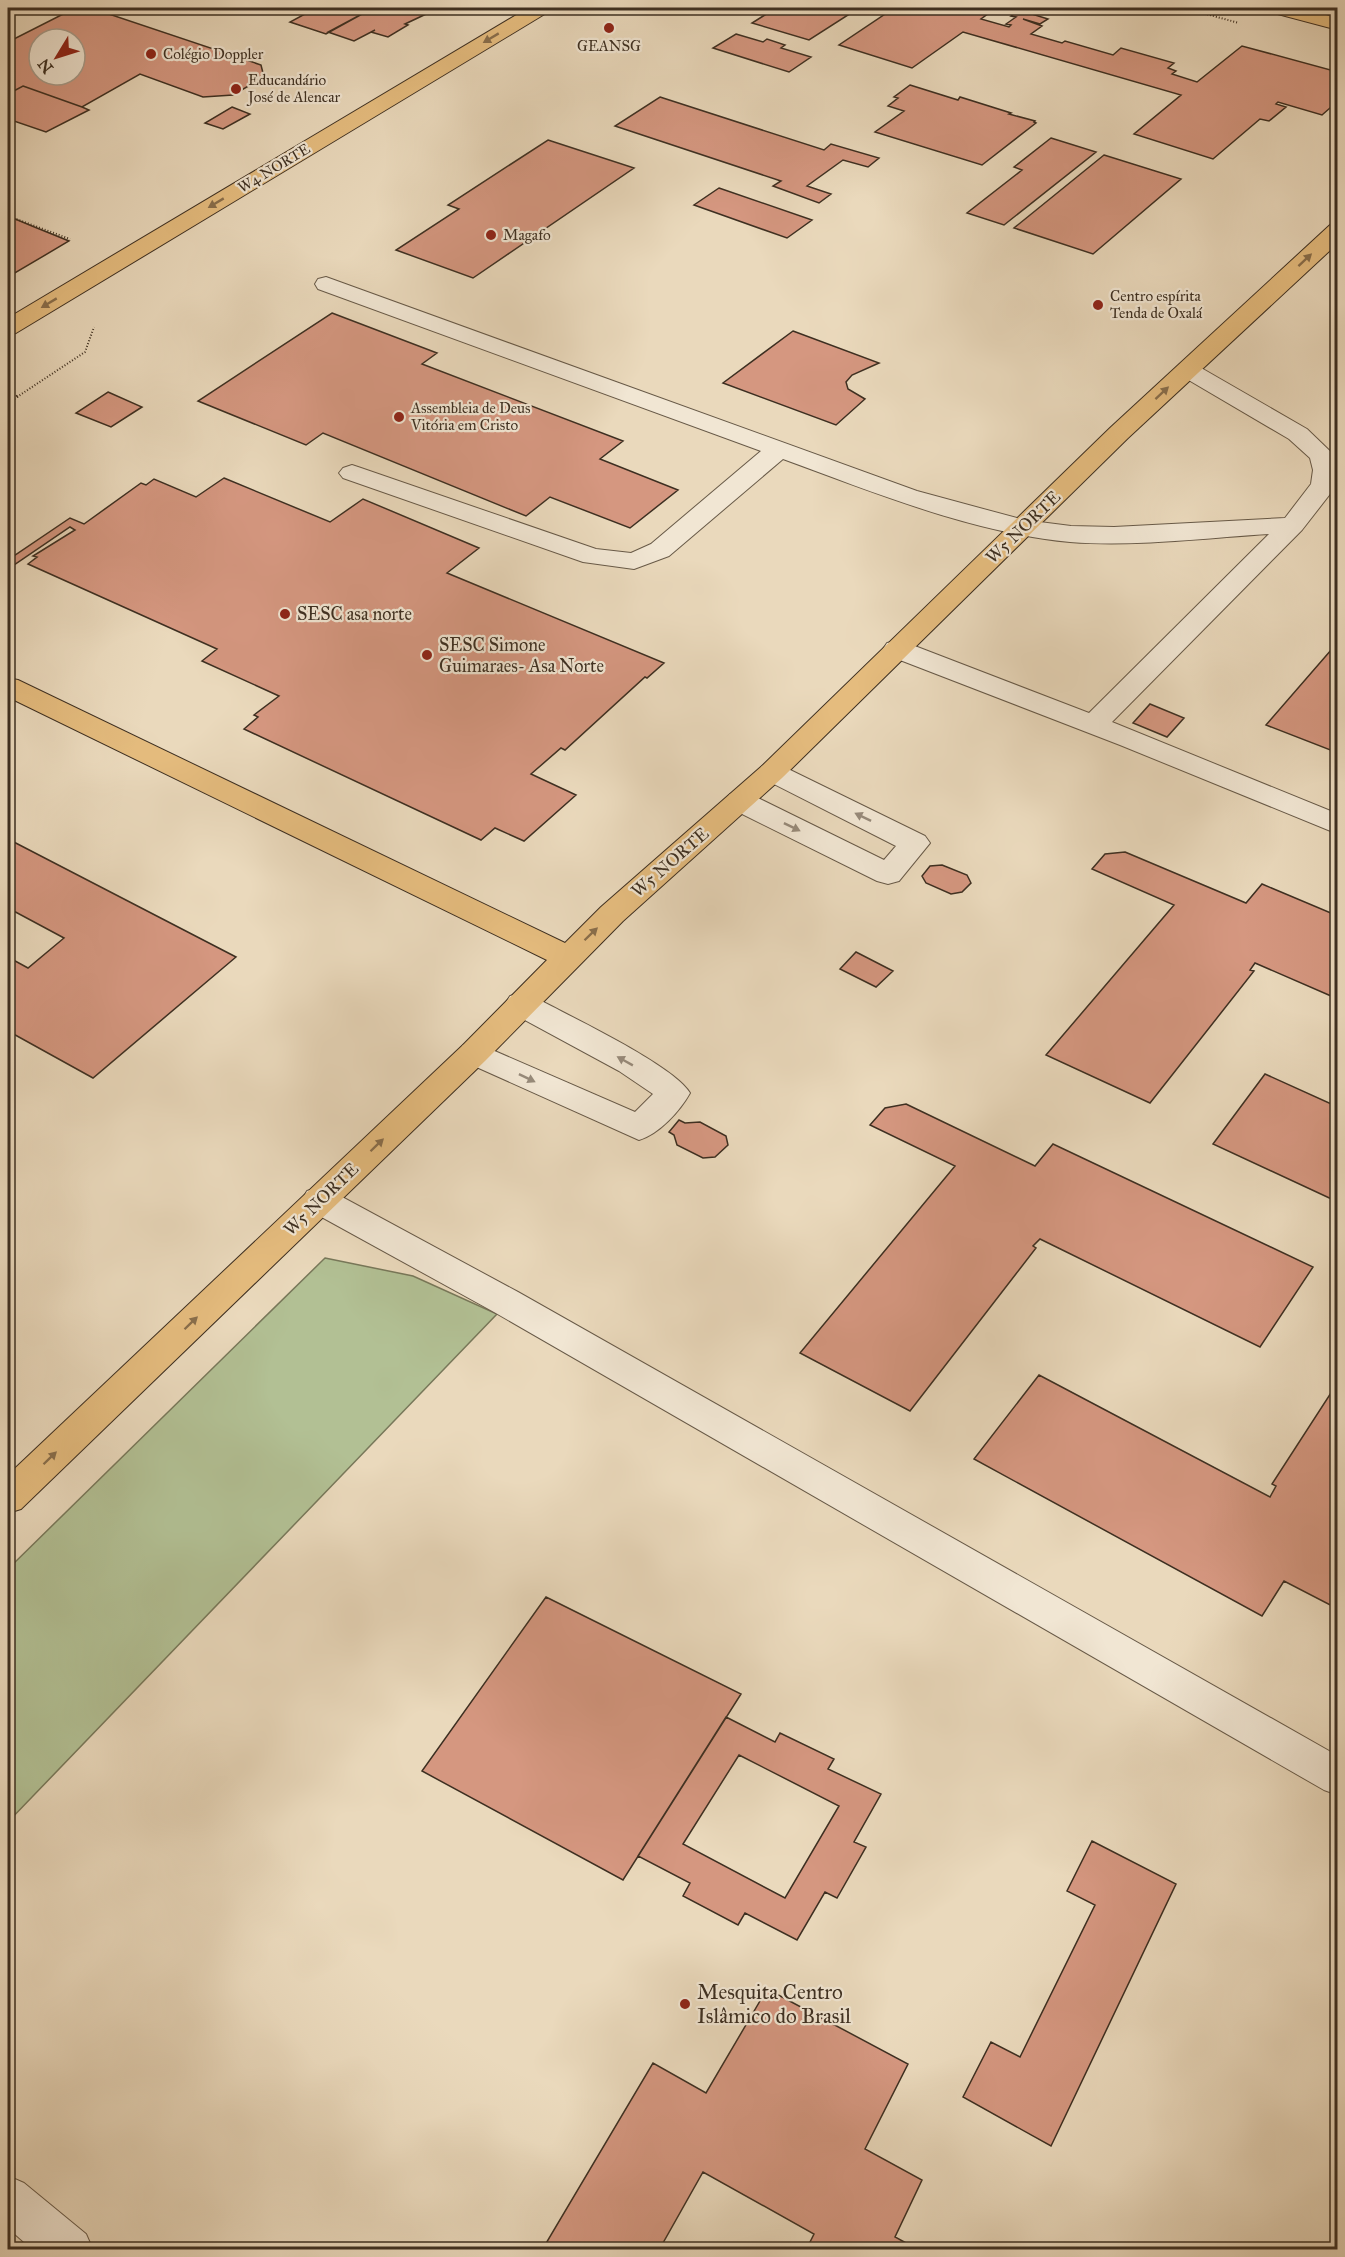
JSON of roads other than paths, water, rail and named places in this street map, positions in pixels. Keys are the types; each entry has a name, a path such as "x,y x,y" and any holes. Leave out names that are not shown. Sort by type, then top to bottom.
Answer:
{"main road":[{"name":"W4 NORTE","path":"8,328 541,8"},
{"path":"1277,8 1338,24"},
{"name":"W5 NORTE","path":"8,1498 474,1053 567,957 654,874 772,772 1022,528 1188,370 1336,234"},
{"path":"8,686 567,957"}],"lane":[{"path":"327,284 908,496 1022,528 1071,534 1114,535 1293,525"},
{"path":"1092,726 1293,525 1324,485 1326,470 1322,455 1298,434 1188,370"},
{"path":"352,473 592,556 634,561 660,550 778,448"},
{"path":"897,649 1130,740 1338,825"},
{"path":"740,801 888,874 915,843 772,772"},
{"path":"474,1053 639,1128 674,1093 630,1064 521,1004"},
{"path":"319,1200 506,1302 1338,1777"},
{"path":"8,2199 70,2250"}],"place":[{"name":"GEANSG","path":"609,28"},
{"name":"Colégio Doppler","path":"151,54"},
{"name":"Educandário José de Alencar","path":"236,89"},
{"name":"Magafo","path":"491,235"},
{"name":"Centro espírita Tenda de Oxalá","path":"1098,305"},
{"name":"Assembleia de Deus Vitória em Cristo","path":"399,417"},
{"name":"SESC asa norte","path":"285,614"},
{"name":"SESC Simone Guimaraes- Asa Norte","path":"427,655"},
{"name":"Mesquita Centro Islâmico do Brasil","path":"685,2004"}]}
